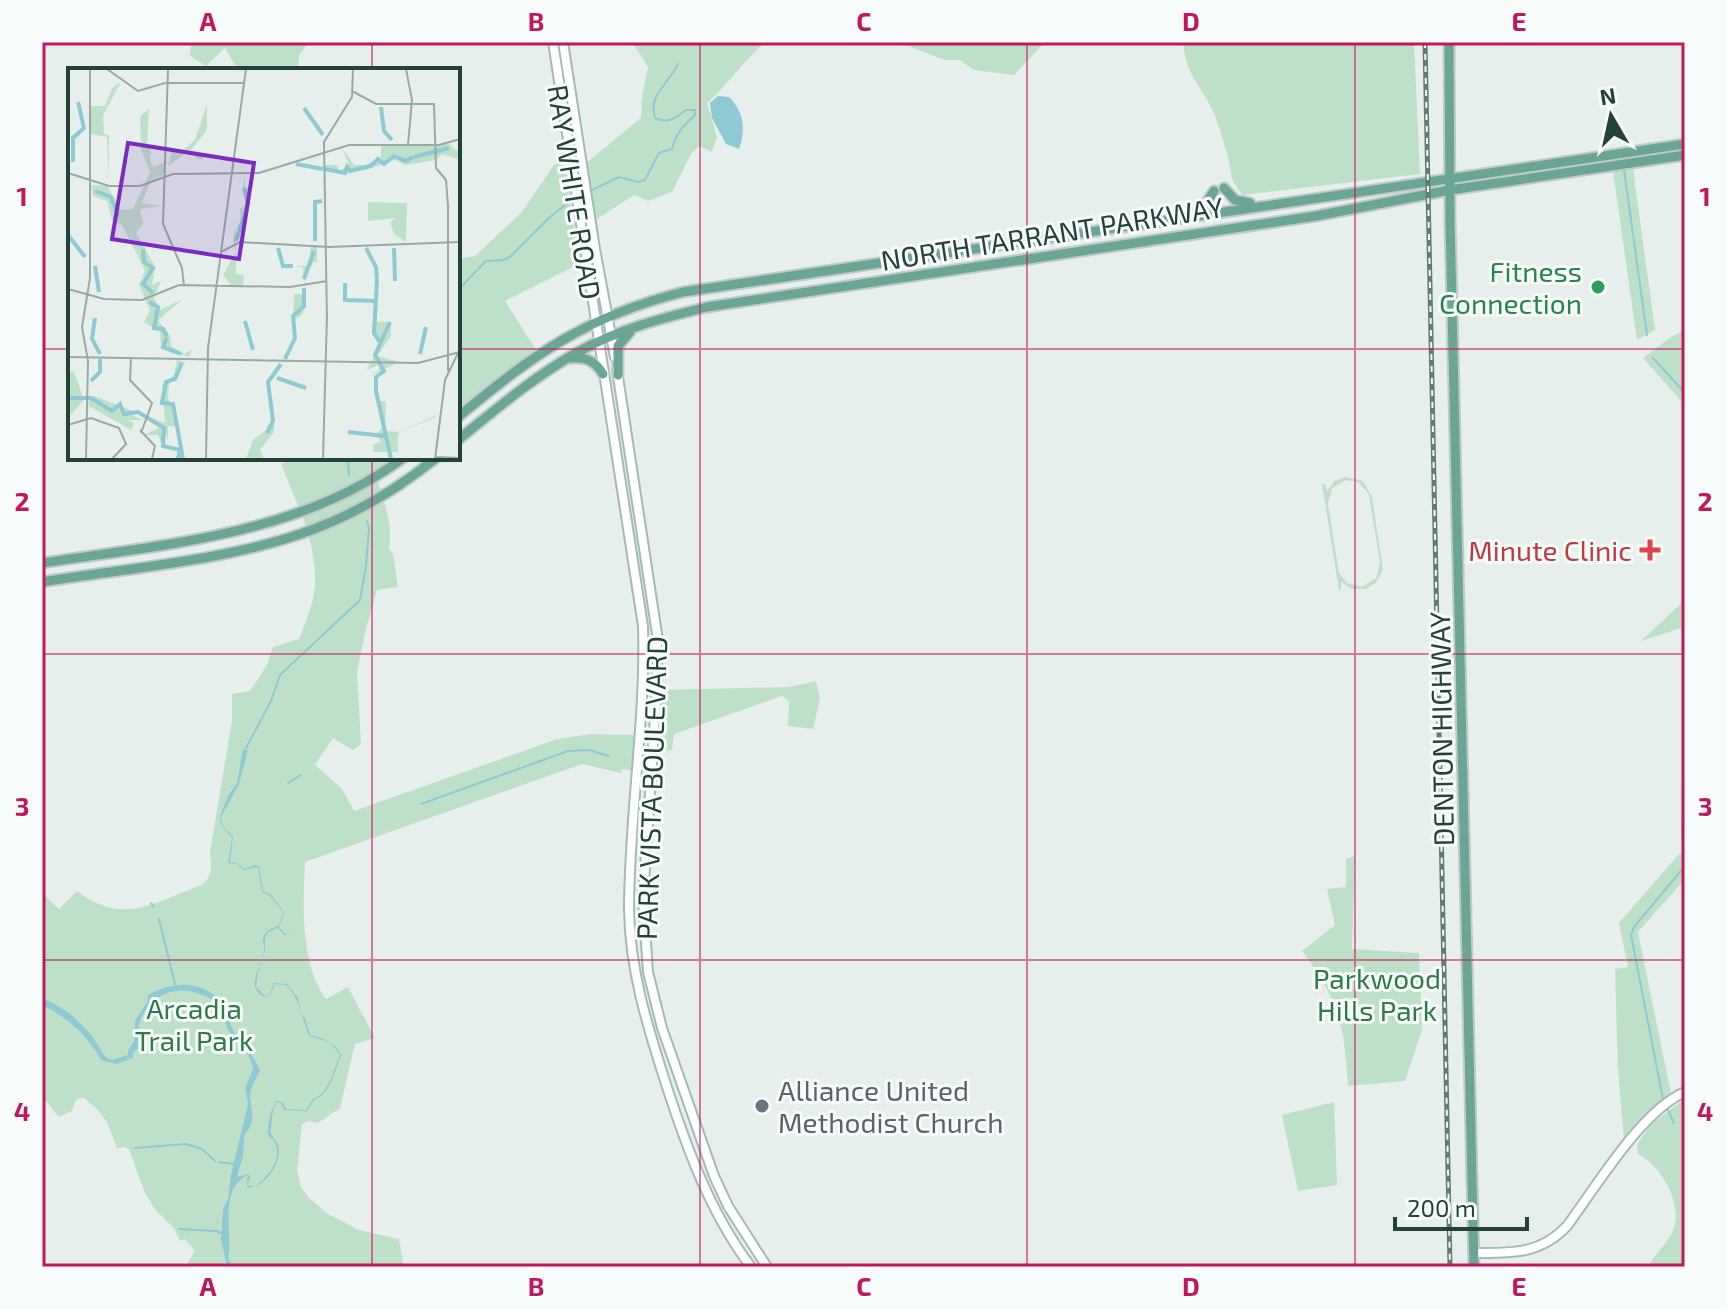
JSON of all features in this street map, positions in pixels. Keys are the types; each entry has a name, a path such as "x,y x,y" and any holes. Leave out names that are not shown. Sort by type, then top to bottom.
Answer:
{"main road":[{"name":"RAY WHITE ROAD","path":"553,42 598,342"},
{"name":"RAY WHITE ROAD","path":"563,42 611,336"},
{"name":"DENTON HIGHWAY","path":"1449,42 1450,210 1474,1267"},
{"name":"NORTH TARRANT PARKWAY","path":"460,415 531,358 565,336 609,316 683,292 1685,144"},
{"path":"1613,154 1614,166"},
{"name":"NORTH TARRANT PARKWAY","path":"460,438 523,389 598,342 643,324 707,307 1316,216 1450,190 1685,155"},
{"path":"1554,162 1556,175"},
{"path":"1187,216 1205,205 1219,189 1235,200 1261,205"},
{"path":"1432,193 1450,210"},
{"path":"581,231 592,229"},
{"path":"748,281 751,300"},
{"path":"618,375 619,343 626,334 643,324"},
{"name":"PARK VISTA BOULEVARD","path":"611,336 657,634 657,686 643,899 648,972 666,1040 714,1176 728,1206 767,1267"},
{"name":"PARK VISTA BOULEVARD","path":"598,342 643,626 643,685 630,888 632,946 641,1004 679,1128 696,1170 751,1267"},
{"path":"568,358 588,359 603,374"},
{"path":"615,445 629,443"},
{"path":"42,563 255,527 324,504 400,460"},
{"path":"42,582 199,557 290,538 367,506 407,482 434,460"},
{"path":"1474,1253 1520,1253 1534,1250 1551,1240 1567,1226 1647,1121 1667,1102 1685,1092"},
{"path":"696,1170 706,1177 714,1176"},
{"path":"705,1190 714,1176"}],"green space":[{"path":"191,42 309,42 299,55 298,68 237,68 225,48 206,66 190,56"},
{"path":"632,42 765,42 707,103 717,137 712,152 699,146 691,154 672,192 648,201 634,195 594,221 585,164 641,118 648,67"},
{"path":"897,42 1045,42 1014,75 974,70 960,60 945,60"},
{"path":"1183,42 1414,42 1420,174 1243,195 1232,179 1216,119 1190,71"},
{"path":"565,157 579,264 505,301 536,350 460,408 460,259 475,256 521,213 554,165"},
{"path":"1633,169 1655,330 1637,340 1613,171"},
{"path":"1685,330 1685,405 1643,358"},
{"name":"Arcadia Trail Park","path":"290,460 392,460 375,474 389,521 389,548 393,554 398,587 377,590 366,629 357,672 361,744 353,750 333,738 315,765 342,789 354,811 557,739 591,734 634,735 634,771 622,769 621,773 582,764 305,862 305,933 311,969 326,999 348,987 375,1038 355,1044 340,1108 318,1123 309,1121 302,1124 297,1171 301,1187 308,1197 328,1214 359,1230 399,1239 404,1267 185,1267 195,1251 185,1239 180,1241 174,1228 154,1208 144,1191 129,1149 117,1148 107,1122 98,1110 83,1097 76,1100 72,1111 59,1117 42,1096 42,893 59,909 77,891 93,902 124,909 153,904 201,885 211,871 210,852 232,721 232,694 250,691 267,665 273,647 299,639 312,603 315,567 307,532 281,464"},
{"path":"1345,477 1363,481 1372,497 1383,570 1376,583 1366,589 1352,589 1341,582 1339,590 1322,484 1325,484 1327,491 1335,481","holes":["1346,480 1358,482 1369,494 1380,563 1376,578 1362,587 1347,583 1339,573 1328,504 1332,488"]},
{"path":"1685,600 1685,840 1681,839 1684,642 1681,628 1641,641"},
{"path":"816,681 820,699 813,729 788,726 789,701 782,696 674,734 672,750 656,752 662,690 790,687"},
{"path":"1679,854 1685,856 1685,879 1638,932 1671,1094 1639,1121 1624,1140 1615,969 1628,967 1619,923"},
{"name":"Parkwood Hills Park","path":"1355,856 1352,949 1419,953 1422,1030 1405,1081 1348,1086 1338,1014 1325,985 1302,951 1335,925 1327,889 1346,887 1346,859"},
{"path":"1685,1099 1685,1267 1647,1267 1671,1235 1676,1214 1667,1184 1654,1166 1638,1154 1637,1145 1651,1124"},
{"path":"1334,1102 1337,1185 1298,1191 1282,1115"}],"water":[{"path":"718,96 729,97 741,115 743,128 739,149 726,144 712,118 710,103"},
{"path":"243,749 248,750 239,784 221,817 222,825 233,837 230,862 245,869 259,866 263,891 271,895 284,912 279,927 285,934 292,935 284,935 278,928 268,932 265,938 265,950 256,987 265,996 270,994 274,983 287,984 298,998 300,1009 286,985 275,984 270,995 264,997 255,987 256,975 263,956 264,936 268,931 279,925 283,912 270,896 262,892 258,867 244,870 228,863 232,838 221,825 220,817 237,783"},
{"path":"188,985 207,990 216,997 260,1071 251,1090 252,1117 244,1135 243,1156 237,1177 248,1174 250,1177 248,1185 253,1187 247,1185 248,1175 238,1182 233,1191 228,1259 234,1267 227,1267 221,1239 223,1209 228,1199 248,1104 245,1088 253,1069 250,1058 230,1033 215,1002 203,995 184,991 159,997 141,1018 138,1048 133,1058 117,1064 101,1060 77,1028 53,1011 44,1006 42,1008 42,999 57,1005 79,1022 104,1055 112,1060 128,1055 134,1042 135,1021 148,1001 148,995 167,987"},
{"path":"302,1015 310,1035 329,1042 309,1036"},
{"path":"330,1042 341,1055 324,1093 314,1100 307,1111 284,1110 277,1102 270,1132 277,1143 278,1157 268,1177 255,1186 268,1174 277,1156 275,1143 268,1132 270,1116 275,1104 277,1101 282,1102 286,1109 306,1110 313,1099 323,1092 340,1055"}],"waterway":[{"path":"590,191 619,177 638,182 645,180 659,153 672,149 680,130 695,115 695,110 686,110 675,118 664,120 655,118 654,102 678,64"},
{"path":"1624,170 1647,335"},
{"path":"460,288 486,261 510,257 569,202"},
{"path":"1653,358 1685,393"},
{"path":"348,460 349,475"},
{"path":"246,748 271,701 280,675 360,600 366,566 367,521"},
{"path":"421,804 568,751 589,750 609,756"},
{"path":"288,783 301,775"},
{"path":"1663,1099 1631,935 1634,927 1685,866"},
{"path":"151,903 154,907"},
{"path":"159,919 175,984"},
{"path":"1668,1110 1674,1123"},
{"path":"135,1148 186,1144 202,1149 215,1161"},
{"path":"219,1162 234,1164"},
{"path":"179,1229 224,1234"}],"railway":[{"path":"1425,42 1450,1267"}],"place":[{"name":"Fitness Connection","path":"1598,287"},
{"name":"Minute Clinic","path":"1650,550"},
{"name":"Alliance United Methodist Church","path":"762,1106"}]}
